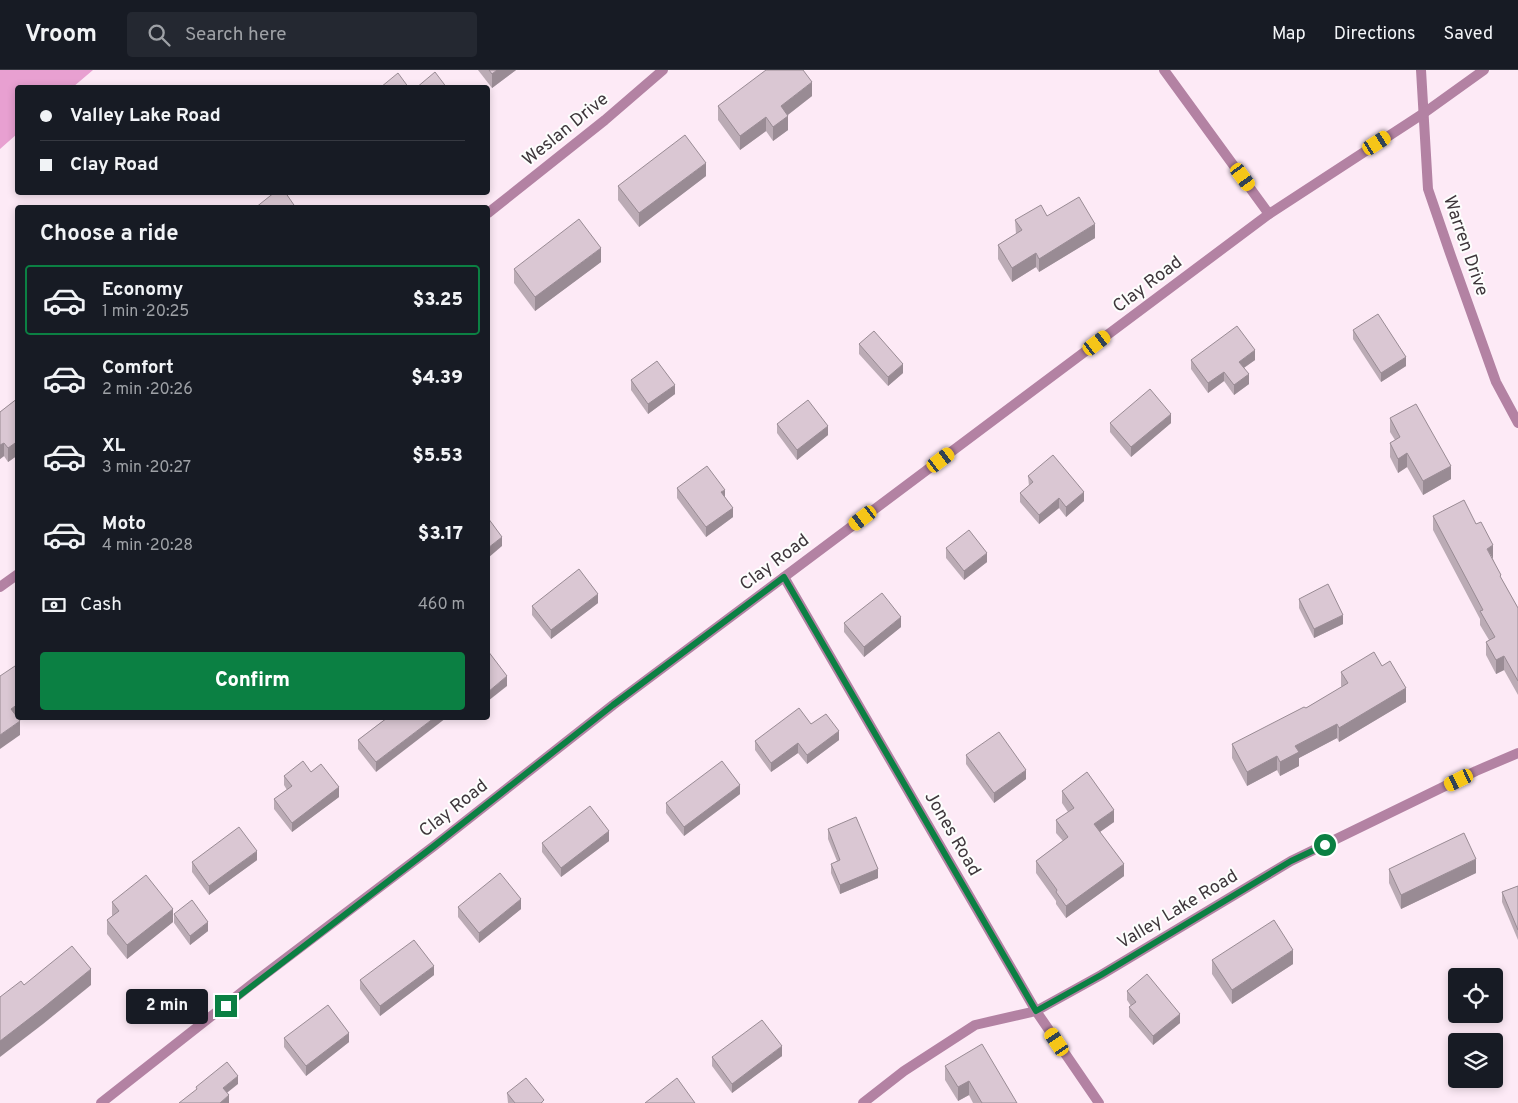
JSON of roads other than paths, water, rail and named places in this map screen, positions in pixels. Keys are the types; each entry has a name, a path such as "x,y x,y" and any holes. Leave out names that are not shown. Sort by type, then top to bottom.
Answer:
{"street":[{"name":"Weslan Drive","path":"490,211 605,120 663,70"},
{"path":"1164,70 1269,214"},
{"name":"Warren Drive","path":"1421,70 1428,189 1496,382 1518,423"},
{"name":"Clay Road","path":"101,1103 613,705 1269,214 1424,113 1484,70"},
{"path":"0,587 15,576"},
{"name":"Jones Road","path":"784,577 1036,1011 1099,1103"},
{"name":"Valley Lake Road","path":"863,1103 904,1070 975,1025 1036,1011 1101,975 1291,861 1518,753"}]}
